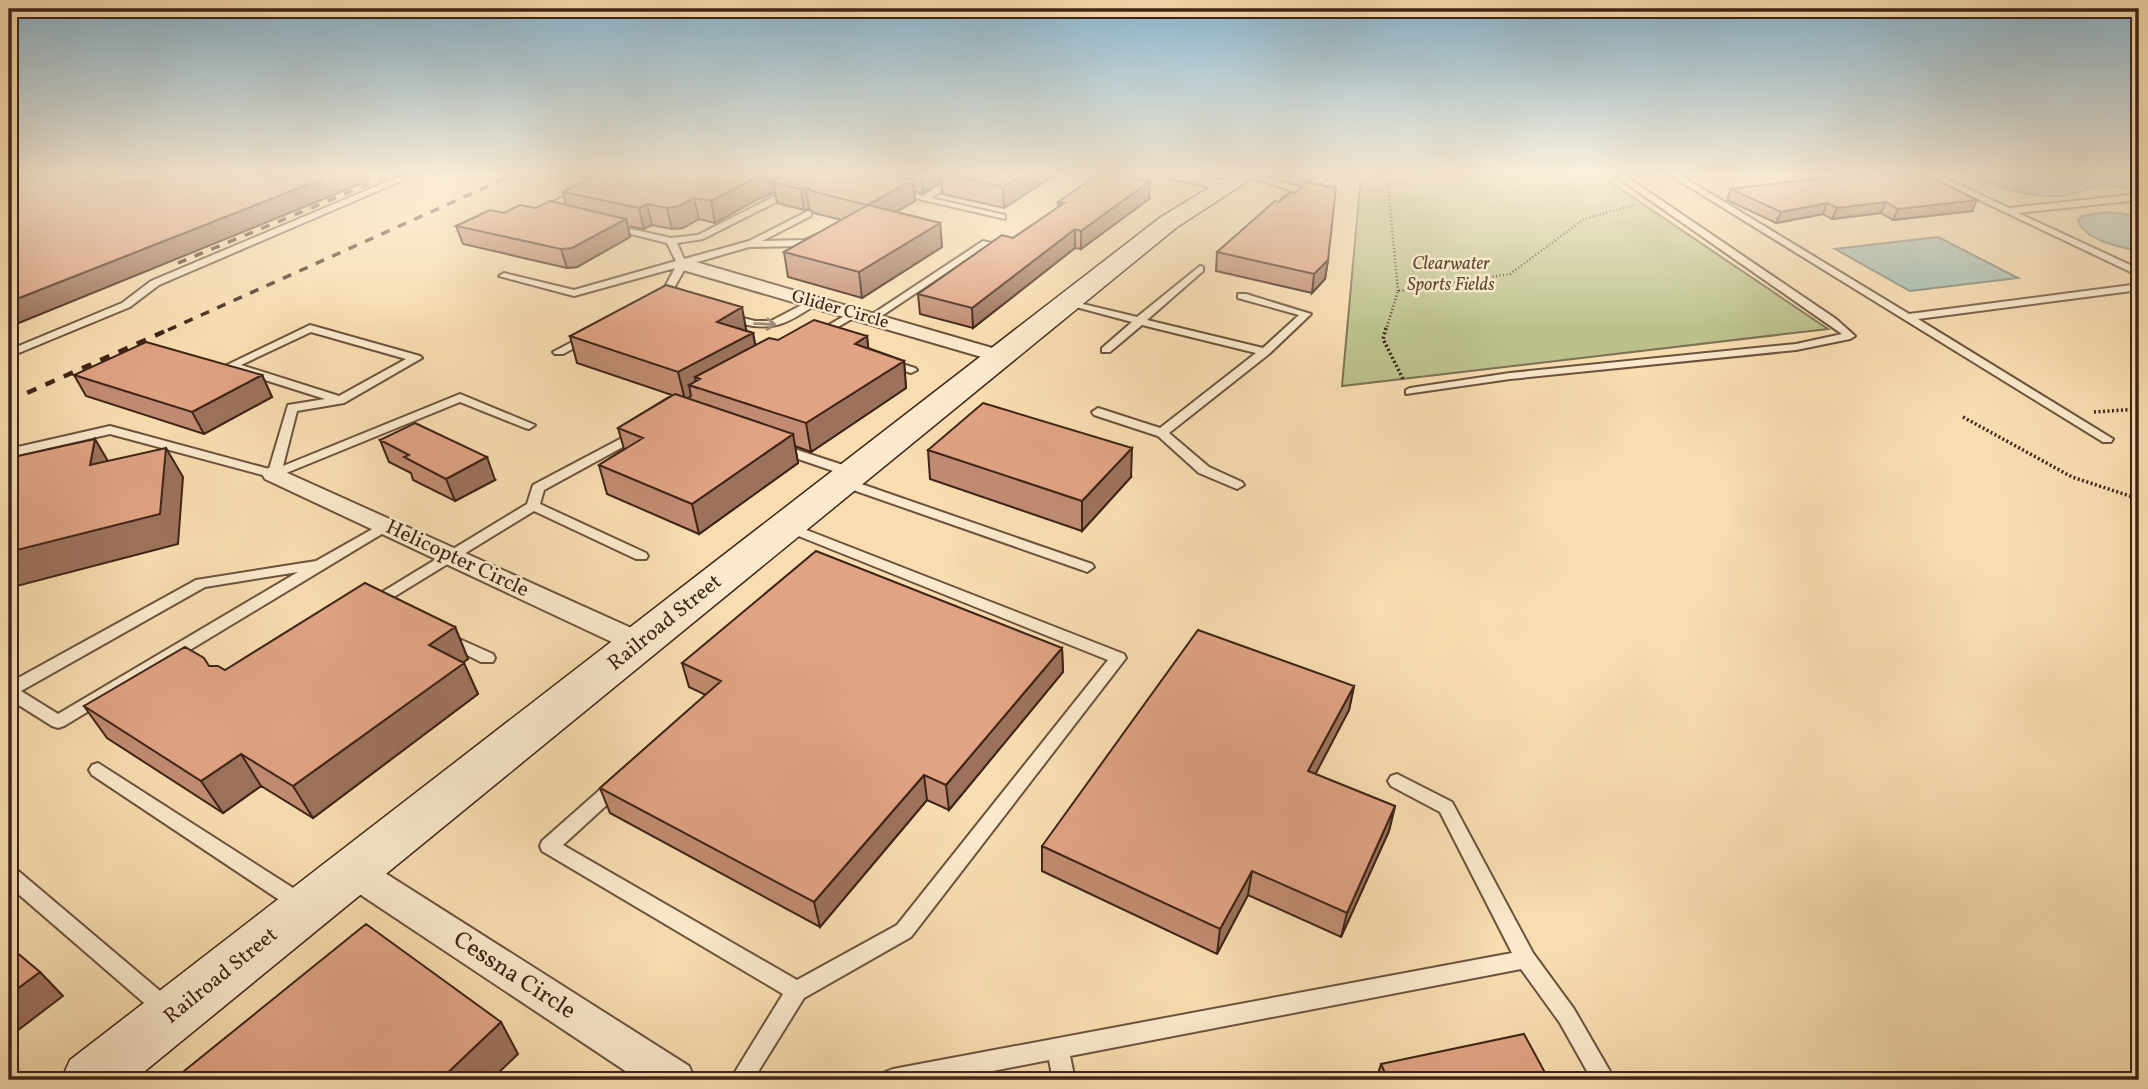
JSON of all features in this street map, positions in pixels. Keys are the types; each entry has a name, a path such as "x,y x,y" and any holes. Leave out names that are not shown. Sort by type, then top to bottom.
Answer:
{"main road":[{"name":"Railroad Street","path":"90,1080 1164,226"}],"street":[{"name":"Glider Circle","path":"681,264 999,356"},
{"name":"Helicopter Circle","path":"274,474 639,643"},
{"name":"Cessna Circle","path":"353,871 674,1080"}],"lane":[{"path":"9,354 126,305 155,283 291,226"},
{"path":"605,226 671,241 700,237 722,226"},
{"path":"504,276 574,293 749,244 785,226"},
{"path":"1410,392 1510,376 1796,347 1850,337 1832,321 1691,226"},
{"path":"1758,226 2106,439"},
{"path":"2039,226 2139,273"},
{"path":"749,244 806,243 825,233"},
{"path":"671,241 681,264"},
{"path":"823,342 811,338 862,316 986,243"},
{"path":"653,302 665,296 681,264"},
{"path":"1106,351 1200,269"},
{"path":"1908,317 2139,287"},
{"path":"665,296 670,301 683,304"},
{"path":"1162,433 1265,352 1306,314 1242,296"},
{"path":"709,312 762,326 777,325 813,302"},
{"path":"1066,303 1265,352"},
{"path":"274,474 292,408 340,400 416,358 310,328 231,366 340,400"},
{"path":"559,352 596,332"},
{"path":"874,358 911,370"},
{"path":"9,453 110,430 274,474 460,398 529,425"},
{"path":"1098,412 1162,433 1204,470 1237,485"},
{"path":"375,607 533,506 538,488 651,426"},
{"path":"760,442 1087,567"},
{"path":"533,506 641,556"},
{"path":"322,564 201,583 9,690 58,722 322,564 385,526"},
{"path":"741,1080 797,991 904,931 1118,658 786,526"},
{"path":"437,633 487,658"},
{"path":"98,770 307,908"},
{"path":"632,772 549,846 797,991"},
{"path":"1397,781 1446,807 1526,959 1567,1016 1604,1080"},
{"path":"9,874 173,1014"},
{"path":"893,1080 1058,1051 1526,959"},
{"path":"1058,1051 1064,1080"}],"path":[{"path":"1392,226 1398,291 1383,339 1410,392"},
{"path":"1398,291 1510,274 1575,226"},
{"path":"2065,413 2139,409"},
{"path":"1963,417 2072,477 2139,499"}],"green space":[{"name":"Clearwater Sports Fields","path":"1356,226 1675,226 1828,329 1342,386"}],"shaded area":[{"path":"2081,226 2139,226 2139,251 2113,245 2088,234"},
{"path":"1938,237 2018,278 1910,291 1835,249"}],"building":[{"path":"9,226 203,226 9,302"},
{"path":"456,226 613,226 572,248 561,249"},
{"path":"831,226 935,226 859,272 784,252"},
{"path":"1031,226 1088,226 1081,231 1075,229 972,308 918,294 1002,235 1013,238"},
{"path":"1247,226 1332,226 1328,260 1314,274 1217,252"},
{"path":"666,285 742,307 717,322 753,333 678,372 570,336"},
{"path":"814,320 867,336 855,344 904,361 806,423 689,385 700,379 695,377 769,338 778,340"},
{"path":"146,342 262,375 192,412 74,375"},
{"path":"675,394 793,434 692,504 599,465 643,438 618,428"},
{"path":"983,403 1132,448 1082,501 928,450"},
{"path":"415,423 487,457 446,479 404,457 409,455 380,440"},
{"path":"95,439 90,465 166,448 160,514 9,552 9,458"},
{"path":"816,551 1062,648 946,785 924,775 814,902 600,788 721,681 682,663"},
{"path":"365,583 455,627 429,645 464,663 293,786 241,754 201,781 84,706 185,647 204,658 209,666 218,666 225,670"},
{"path":"1198,630 1354,686 1308,771 1395,806 1347,913 1252,871 1220,929 1042,846"},
{"path":"366,924 501,1022 440,1080 173,1080"},
{"path":"9,946 40,972 9,995"},
{"path":"1524,1034 1549,1080 1388,1080 1381,1064"}],"railway":[{"path":"178,263 268,226"},
{"path":"168,330 400,226"},
{"path":"9,401 172,328"}]}
